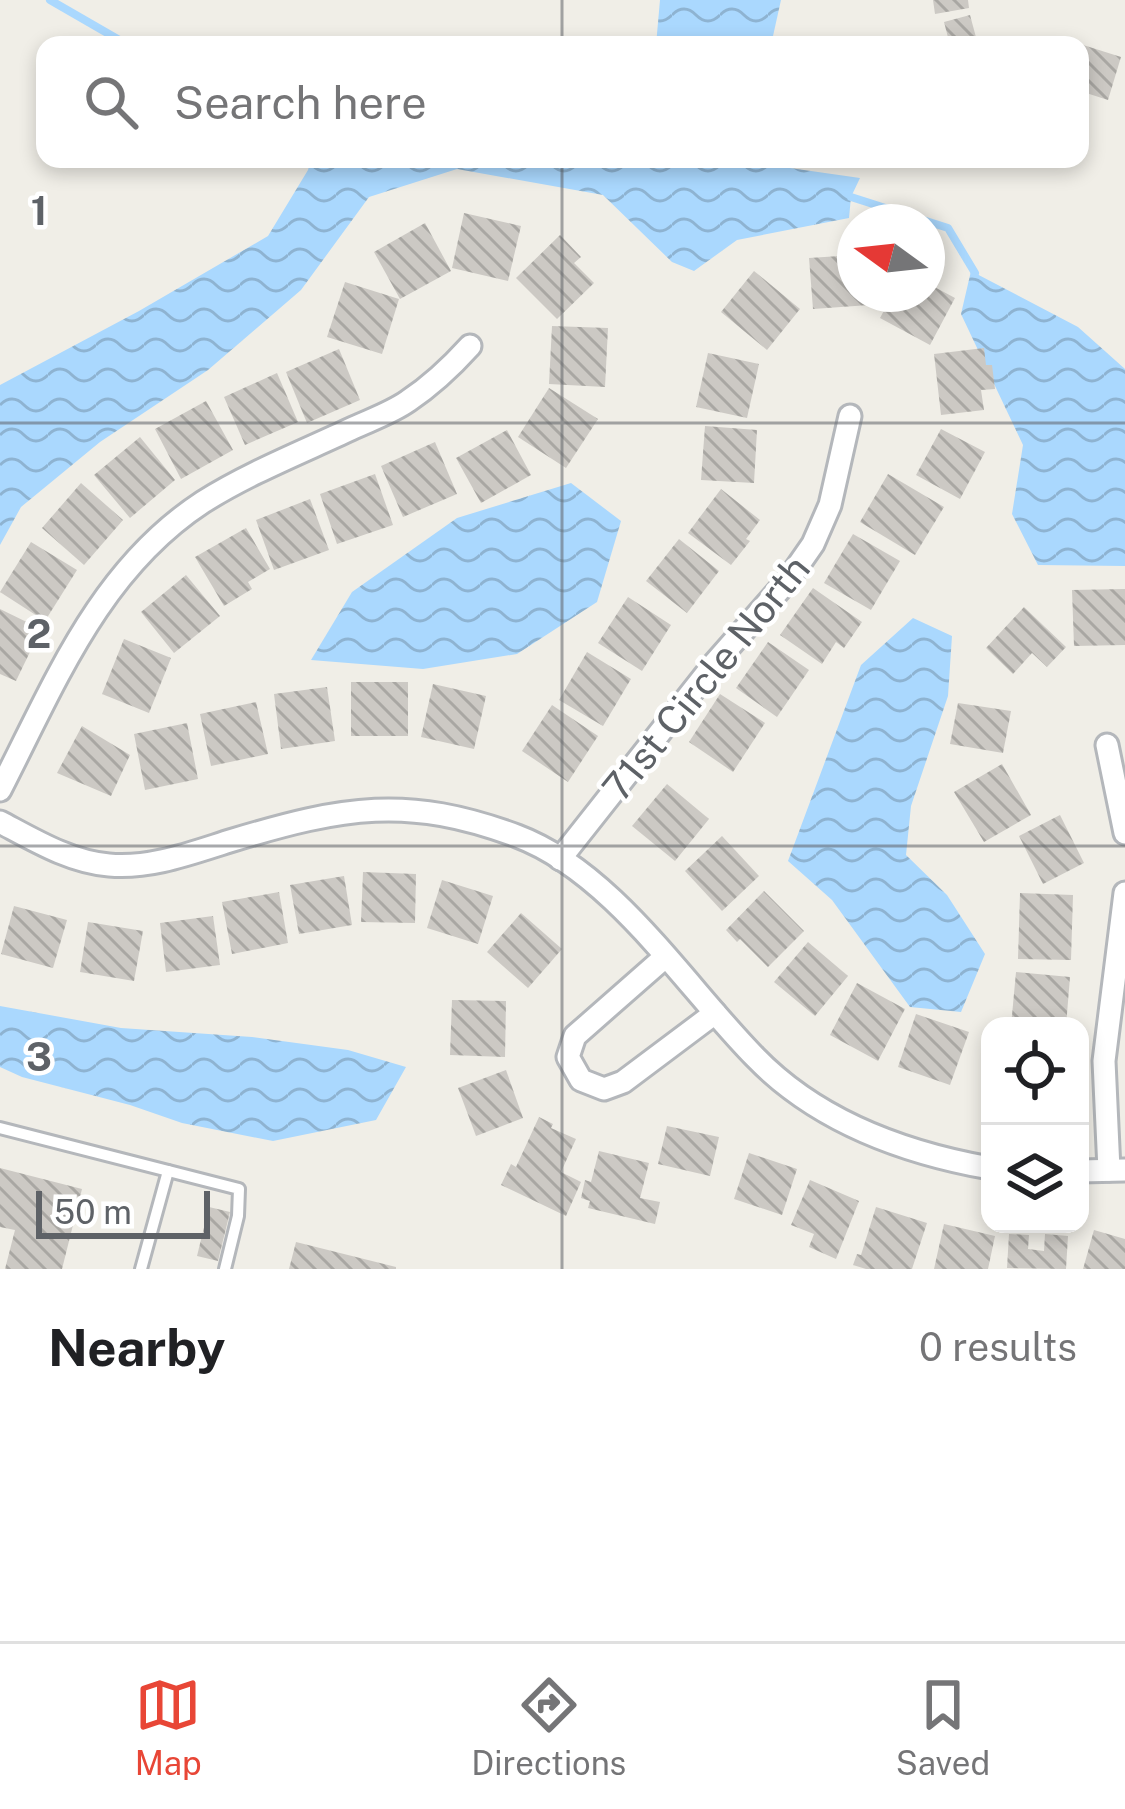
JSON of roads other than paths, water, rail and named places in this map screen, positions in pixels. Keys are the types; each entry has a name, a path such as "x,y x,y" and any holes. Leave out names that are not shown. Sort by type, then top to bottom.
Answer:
{"street":[{"path":"0,790 96,608 164,531 249,477 404,404 450,369 470,346"},
{"name":"71st Circle North","path":"560,859 813,544 830,506 850,416"},
{"path":"1107,745 1125,833"},
{"path":"0,822 72,857 109,865 146,864 332,813 430,811 477,822 524,839 606,893 758,1061 808,1100 865,1132 925,1155 981,1166"},
{"path":"1117,1170 1105,1061 1125,893"},
{"path":"665,957 575,1036 568,1057 580,1080 604,1089 623,1082 715,1012"}],"lane":[{"path":"0,1128 239,1189 238,1216 225,1269"},
{"path":"141,1269 168,1171"}],"water":[{"path":"660,0 781,0 773,36 657,36"},
{"path":"309,168 790,168 860,178 850,204 837,204 837,220 737,240 694,271 672,262 603,195 457,169 369,197 301,290 208,370 100,442 21,507 0,545 0,385 268,236"},
{"path":"971,271 1078,327 1125,369 1125,566 1038,565 1012,514 1023,445 961,314"},
{"path":"571,483 621,521 597,602 517,654 423,669 311,660 352,592 457,518"},
{"path":"913,618 952,636 948,696 911,806 906,855 947,895 985,954 961,1012 910,1007 832,900 788,861 861,665"},
{"path":"0,1006 121,1028 252,1037 348,1050 406,1067 376,1120 273,1141 182,1123 0,1067"}],"waterway":[{"path":"50,0 112,36"},
{"path":"851,197 948,228 975,273"}]}
